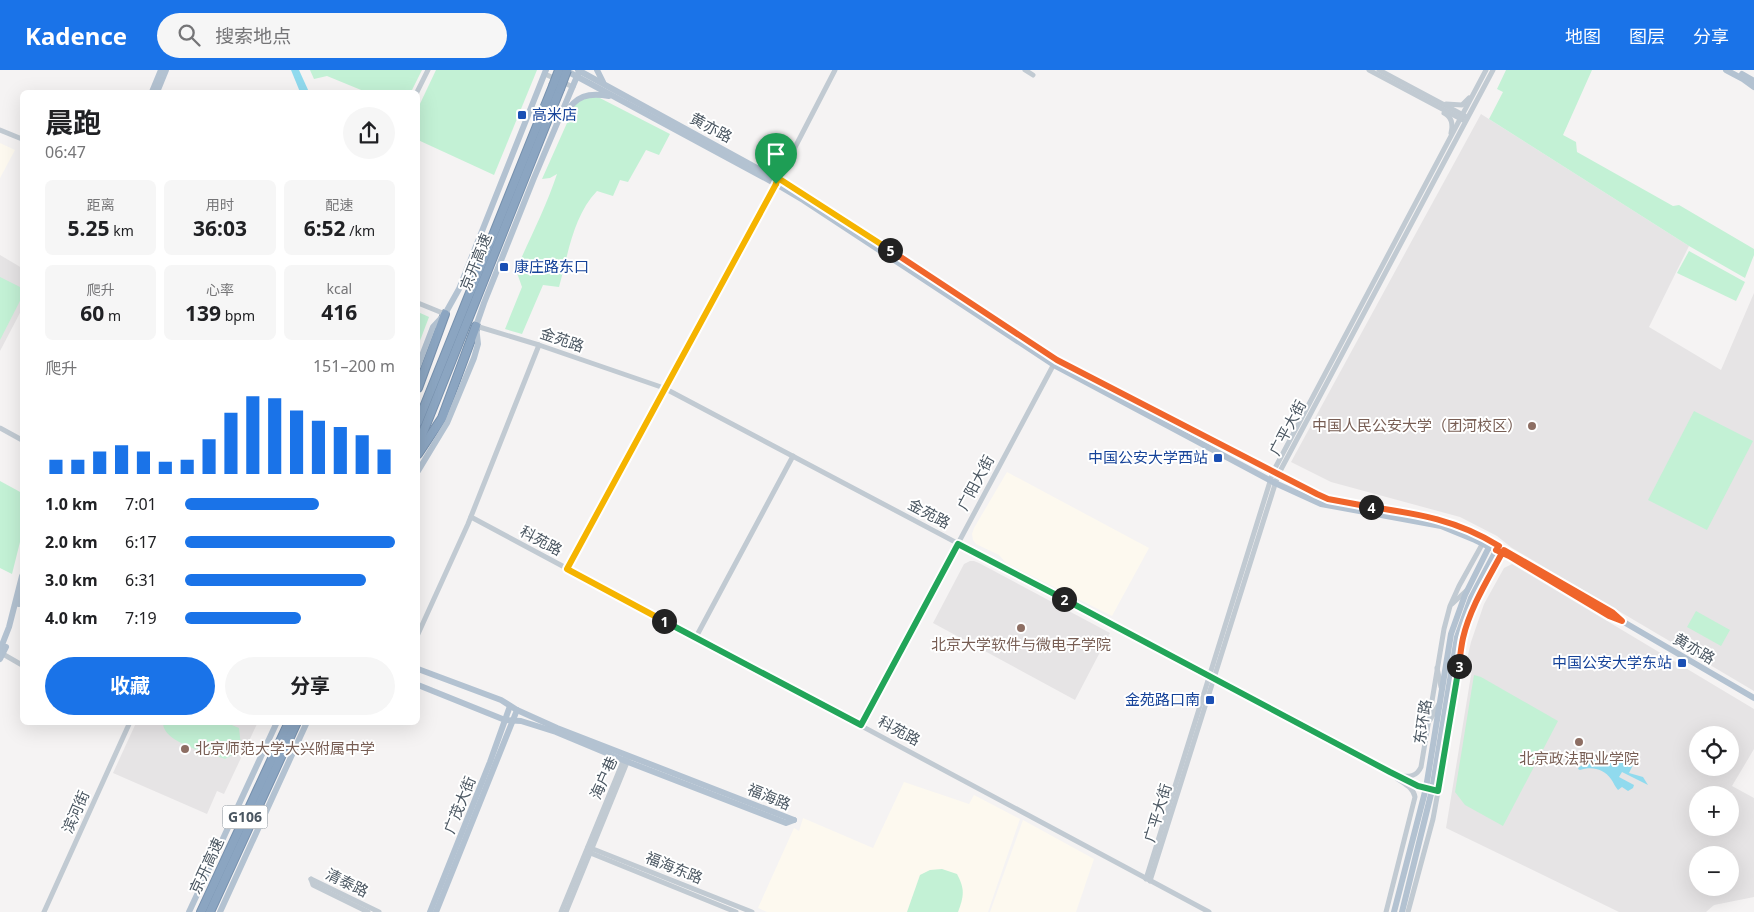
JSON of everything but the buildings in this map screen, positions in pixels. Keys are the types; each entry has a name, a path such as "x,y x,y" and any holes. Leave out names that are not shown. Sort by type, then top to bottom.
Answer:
{"highway":[{"path":"556,87 559,70"},
{"path":"556,87 566,70"},
{"name":"京开高速","path":"420,417 556,87"},
{"name":"京开高速","path":"420,440 556,87"},
{"path":"420,383 445,314"},
{"path":"420,451 442,418 476,326"},
{"name":"京开高速","path":"201,912 288,725"},
{"name":"京开高速","path":"210,912 297,725"}],"main road":[{"path":"153,90 161,70"},
{"path":"158,90 166,70"},
{"path":"420,468 448,423 474,358 478,344 476,326 484,303 579,72 566,70"},
{"path":"597,70 600,79 605,85"},
{"path":"1726,70 1754,87"},
{"path":"1734,70 1754,80"},
{"path":"420,361 433,327 445,314 459,289 545,72"},
{"name":"黄亦路","path":"579,72 777,181 806,202 1055,362 1272,481 1321,504 1426,522 1488,543"},
{"name":"黄亦路","path":"579,72 614,96 777,181"},
{"path":"558,123 571,104 581,97 594,94 614,96"},
{"name":"黄亦路","path":"1055,362 1328,499 1428,516 1454,524 1609,616 1622,621 1754,698"},
{"name":"东环路","path":"1388,912 1419,815 1432,790 1439,703 1450,634 1458,610 1488,543"},
{"name":"东环路","path":"1405,912 1405,902 1432,790 1455,644 1464,613 1500,550"},
{"path":"1,654 20,584"},
{"path":"1,654 11,634 20,600"},
{"name":"福海路","path":"420,670 501,700 517,710 626,759 794,820 786,823 556,732 520,721 505,720 420,686"},
{"name":"广茂大街","path":"433,912 433,903 490,762 510,706"},
{"name":"广茂大街","path":"433,912 517,710"},
{"path":"189,912 276,725"},
{"path":"220,912 306,725"}],"street":[{"path":"418,90 428,70"},
{"path":"567,569 835,70"},
{"path":"1025,70 1033,75"},
{"path":"1369,70 1464,118"},
{"path":"1379,70 1441,103 1464,118"},
{"name":"广平大街","path":"1275,474 1464,118 1486,70"},
{"name":"广平大街","path":"1148,880 1272,481 1449,141 1493,70"},
{"path":"545,72 573,87"},
{"path":"1441,103 1458,106 1476,90"},
{"path":"1428,101 1450,118 1452,129 1449,141"},
{"path":"0,130 20,138"},
{"path":"420,304 445,314"},
{"name":"金苑路","path":"476,326 539,345 664,388 1390,772 1432,790"},
{"path":"420,630 471,517 539,345"},
{"name":"广阳大街","path":"861,725 1055,362"},
{"path":"0,428 20,439"},
{"path":"696,637 792,456"},
{"name":"科苑路","path":"471,517 1209,912"},
{"path":"1398,776 1409,776 1419,772 1421,767 1437,665 1450,606 1459,586 1488,543"},
{"path":"1405,912 1421,864 1432,819 1432,790 1450,720 1463,640 1468,622 1500,550"},
{"path":"1450,606 1468,589"},
{"path":"1455,644 1459,661"},
{"path":"1,654 20,664"},
{"path":"1437,665 1442,687"},
{"path":"1427,725 1439,703"},
{"path":"1439,744 1450,720"},
{"name":"滨河街","path":"44,912 129,725"},
{"name":"海户巷","path":"566,912 626,759"},
{"path":"1390,772 1414,792 1419,815"},
{"path":"1388,912 1415,797"},
{"name":"海户巷","path":"561,912 589,850"},
{"name":"福海东路","path":"589,850 736,912"},
{"name":"福海东路","path":"589,850 752,912"},
{"path":"1410,880 1421,864"},
{"name":"清泰路","path":"368,912 313,885 311,879 380,912"}],"shaded area":[{"name":"中国人民公安大学（团河校区）","path":"1481,114 1689,246 1649,327 1721,370 1754,293 1754,691 1512,548 1497,536 1460,517 1331,482 1291,462"},
{"path":"0,143 15,150 0,178"},
{"path":"0,255 20,267 20,313 0,351"},
{"path":"1007,472 1149,548 1112,616 1006,563 999,555 976,544 973,540 974,528"},
{"name":"北京大学软件与微电子学院","path":"970,561 979,563 1110,633 1075,700 933,623 964,564"},
{"name":"北京政法职业学院","path":"1512,564 1754,709 1754,749 1739,774 1739,726 1689,726 1689,776 1738,776 1732,786 1689,786 1689,836 1739,836 1739,790 1754,798 1754,897 1714,905 1706,912 1619,912 1446,828 1473,663 1467,659 1484,604 1504,568"},
{"name":"北京师范大学大兴附属中学","path":"135,725 257,725 224,794 217,791 207,814 113,773"},
{"path":"904,782 969,804 974,795 1020,819 988,912 767,912 758,908 794,828 799,831 803,818 873,848"},
{"path":"1023,820 1094,859 1076,912 990,912"}],"green space":[{"path":"310,70 422,70 412,90 361,90 327,76 314,79"},
{"path":"436,70 537,70 494,175 420,141 420,104"},
{"path":"1506,70 1592,70 1563,135 1576,142 1577,152 1673,206 1679,205 1754,249 1754,255 1745,278 1689,246 1489,119 1503,92 1497,89"},
{"path":"594,95 670,134 659,155 646,150 628,182 620,180 613,196 597,191 582,212 572,236 559,287 543,285 522,334 505,329 522,287 516,270 557,174 550,178 542,179 575,105 586,97"},
{"path":"1689,251 1745,282 1736,301 1677,273"},
{"path":"0,277 20,287 20,301 0,340"},
{"path":"420,313 429,317 420,341"},
{"path":"1694,411 1753,441 1707,530 1648,500"},
{"path":"0,481 20,492 20,542 12,574 0,568"},
{"path":"1696,611 1730,630 1721,646 1687,627"},
{"path":"1474,675 1481,677 1558,721 1503,826 1465,805 1455,792"},
{"path":"164,725 232,725 239,728 241,746 234,754 225,759 178,742 165,730"},
{"path":"942,869 957,874 961,884 962,901 958,912 907,912 920,875 930,870"}],"water":[{"path":"291,70 299,70 308,90 299,90"},
{"path":"1596,753 1599,757 1603,758 1609,755 1621,762 1630,762 1633,765 1629,773 1643,777 1648,785 1622,772 1619,777 1634,785 1628,791 1622,787 1618,790 1612,780 1601,771 1593,768 1578,769 1592,758 1590,754"}],"place":[{"name":"高米店","path":"522,115"},
{"name":"康庄路东口","path":"504,267"},
{"name":"中国人民公安大学（团河校区）","path":"1532,426"},
{"name":"中国公安大学西站","path":"1218,458"},
{"name":"北京大学软件与微电子学院","path":"1021,628"},
{"name":"中国公安大学东站","path":"1682,663"},
{"name":"金苑路口南","path":"1210,700"},
{"name":"北京政法职业学院","path":"1579,742"},
{"name":"北京师范大学大兴附属中学","path":"185,749"}],"route":[{"path":"776,184 567,569 861,725 958,544 1390,772 1418,786 1438,791 1463,640 1475,605 1485,584 1502,553 1504,550 1612,612 1622,621 1609,616 1509,556 1502,553 1496,550 1499,546 1464,528 1428,516 1328,499 1272,472 1057,360 806,195 778,178 776,184"}]}
